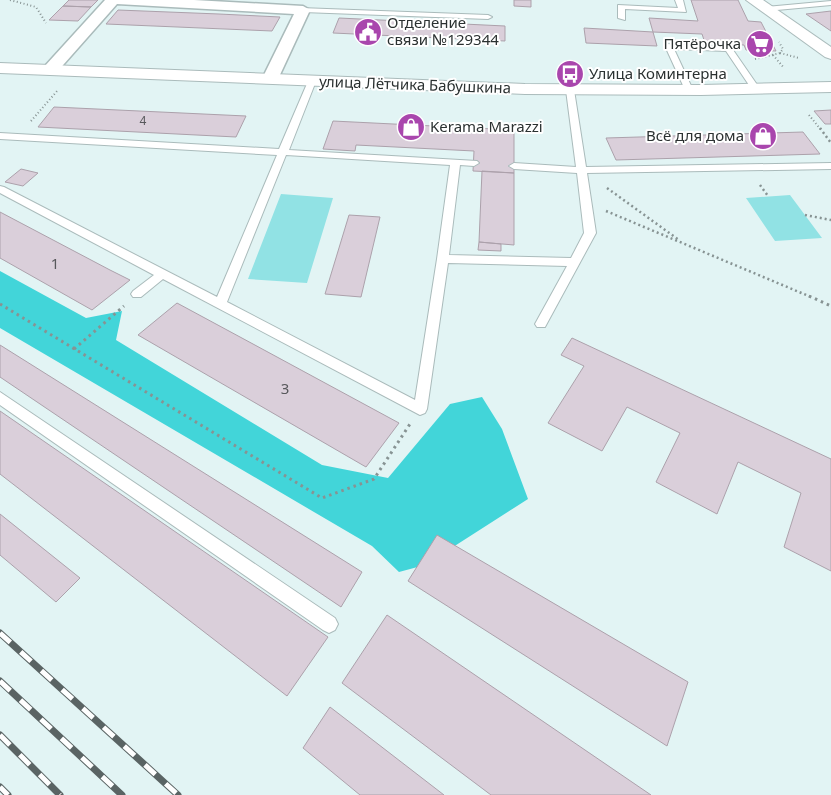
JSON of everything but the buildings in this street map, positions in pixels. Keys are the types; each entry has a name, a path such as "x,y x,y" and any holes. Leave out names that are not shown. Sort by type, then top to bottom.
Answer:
{"main road":[{"path":"753,0 831,54"},
{"name":"улица Лётчика Бабушкина","path":"0,68 570,90 831,87"}],"street":[{"path":"50,70 113,0"},
{"path":"117,0 304,10 270,79"}],"lane":[{"path":"622,18 621,7 683,10 679,0"},
{"path":"766,9 831,3"},
{"path":"304,10 488,16"},
{"path":"688,90 669,46 728,49 756,89"},
{"path":"220,304 312,81"},
{"path":"541,324 590,233 583,170 570,90"},
{"path":"0,136 474,163"},
{"path":"0,189 420,409 443,258 455,162"},
{"path":"514,166 583,170 831,166"},
{"path":"443,258 576,262"},
{"path":"137,294 162,274"},
{"path":"0,398 329,624"}],"path":[{"path":"10,0 36,7 46,23"},
{"path":"754,59 780,54 783,49 776,36"},
{"path":"773,55 782,66"},
{"path":"38,113 62,84"},
{"path":"809,115 831,143"},
{"path":"583,170 683,243"},
{"path":"587,203 831,306"},
{"path":"805,214 831,220"},
{"path":"74,349 137,294"},
{"path":"0,304 322,498 374,479 420,409"}],"shaded area":[{"path":"281,194 333,198 307,283 248,279"},
{"path":"790,195 822,238 775,241 746,198"},
{"path":"0,271 86,318 122,311 116,340 322,465 388,478 450,404 482,397 502,429 528,499 425,565 399,572 372,546 0,328"}],"railway":[{"path":"0,633 178,795"},
{"path":"0,681 122,795"},
{"path":"0,735 60,795"},
{"path":"0,787 8,795"}],"place":[{"name":"Отделение связи №129344","path":"368,32"},
{"name":"Пятёрочка","path":"760,44"},
{"name":"Улица Коминтерна","path":"570,74"},
{"name":"Kerama Marazzi","path":"411,127"},
{"name":"Всё для дома","path":"763,136"}]}
